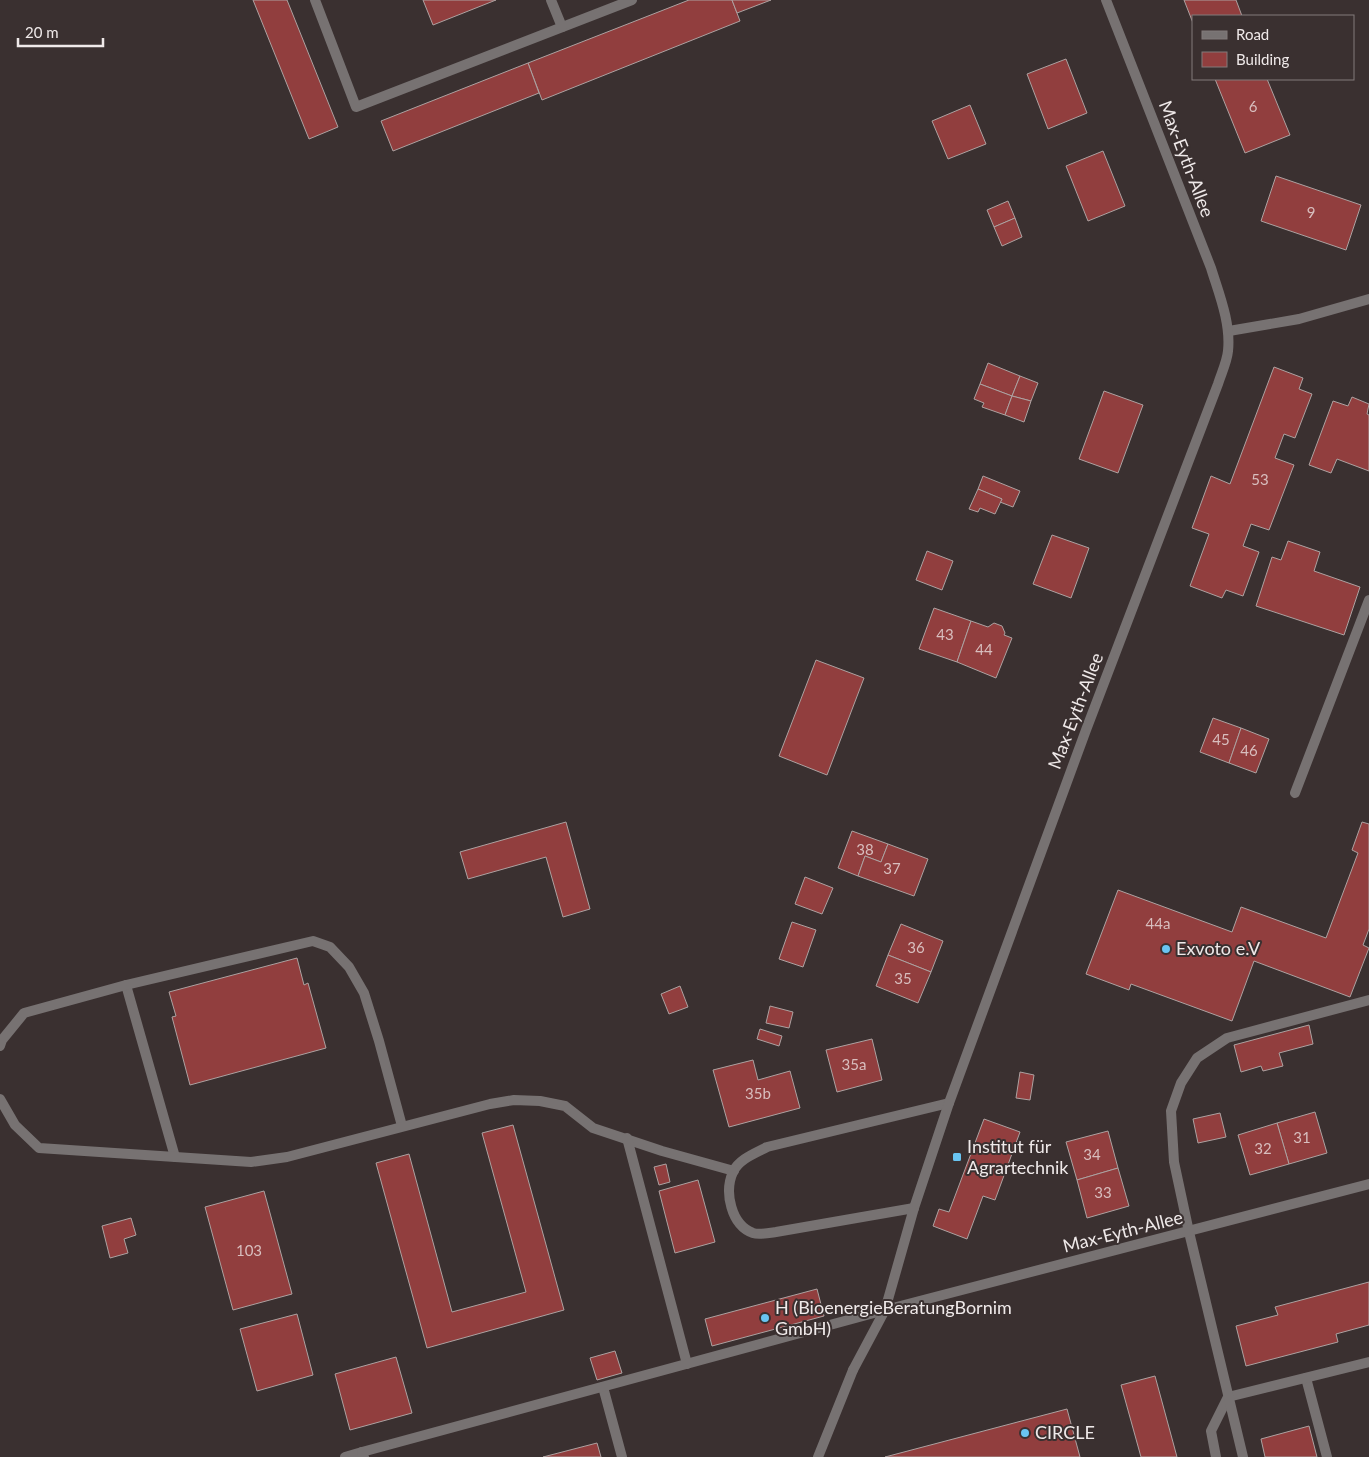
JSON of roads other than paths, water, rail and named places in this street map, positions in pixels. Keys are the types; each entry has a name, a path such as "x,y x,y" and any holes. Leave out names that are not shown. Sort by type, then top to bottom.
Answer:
{"street":[{"path":"315,0 356,107 632,0"},
{"path":"551,0 562,27"},
{"name":"Max-Eyth-Allee","path":"818,1457 854,1370 885,1310 914,1208 949,1103 1086,730 1218,384 1228,352 1228,331 1222,301 1211,268 1106,0"},
{"path":"1228,331 1299,319 1369,299"},
{"path":"1294,793 1369,600"},
{"path":"0,1046 2,1040 24,1013 126,985 313,941 330,947 349,967 364,993 380,1041 402,1126"},
{"path":"126,985 175,1157"},
{"path":"1243,1457 1174,1162 1171,1111 1181,1083 1197,1058 1227,1038 1369,1000"},
{"path":"0,1099 15,1125 39,1148 251,1162 287,1157 490,1104 514,1100 540,1101 565,1106 593,1128 734,1172"},
{"path":"914,1208 755,1234 742,1227 730,1204 730,1186 734,1172 746,1158 768,1147 949,1103"},
{"path":"627,1138 687,1364"},
{"name":"Max-Eyth-Allee","path":"885,1310 1369,1184"},
{"path":"345,1457 363,1455 885,1310"},
{"path":"1216,1457 1211,1431 1228,1397 1369,1362"},
{"path":"1306,1378 1327,1457"},
{"path":"603,1387 622,1457"}],"place":[{"name":"Exvoto e.V","path":"1166,949"},
{"name":"Institut für Agrartechnik","path":"957,1157"},
{"name":"H (BioenergieBeratungBornim GmbH)","path":"765,1318"},
{"name":"CIRCLE","path":"1025,1433"}]}
